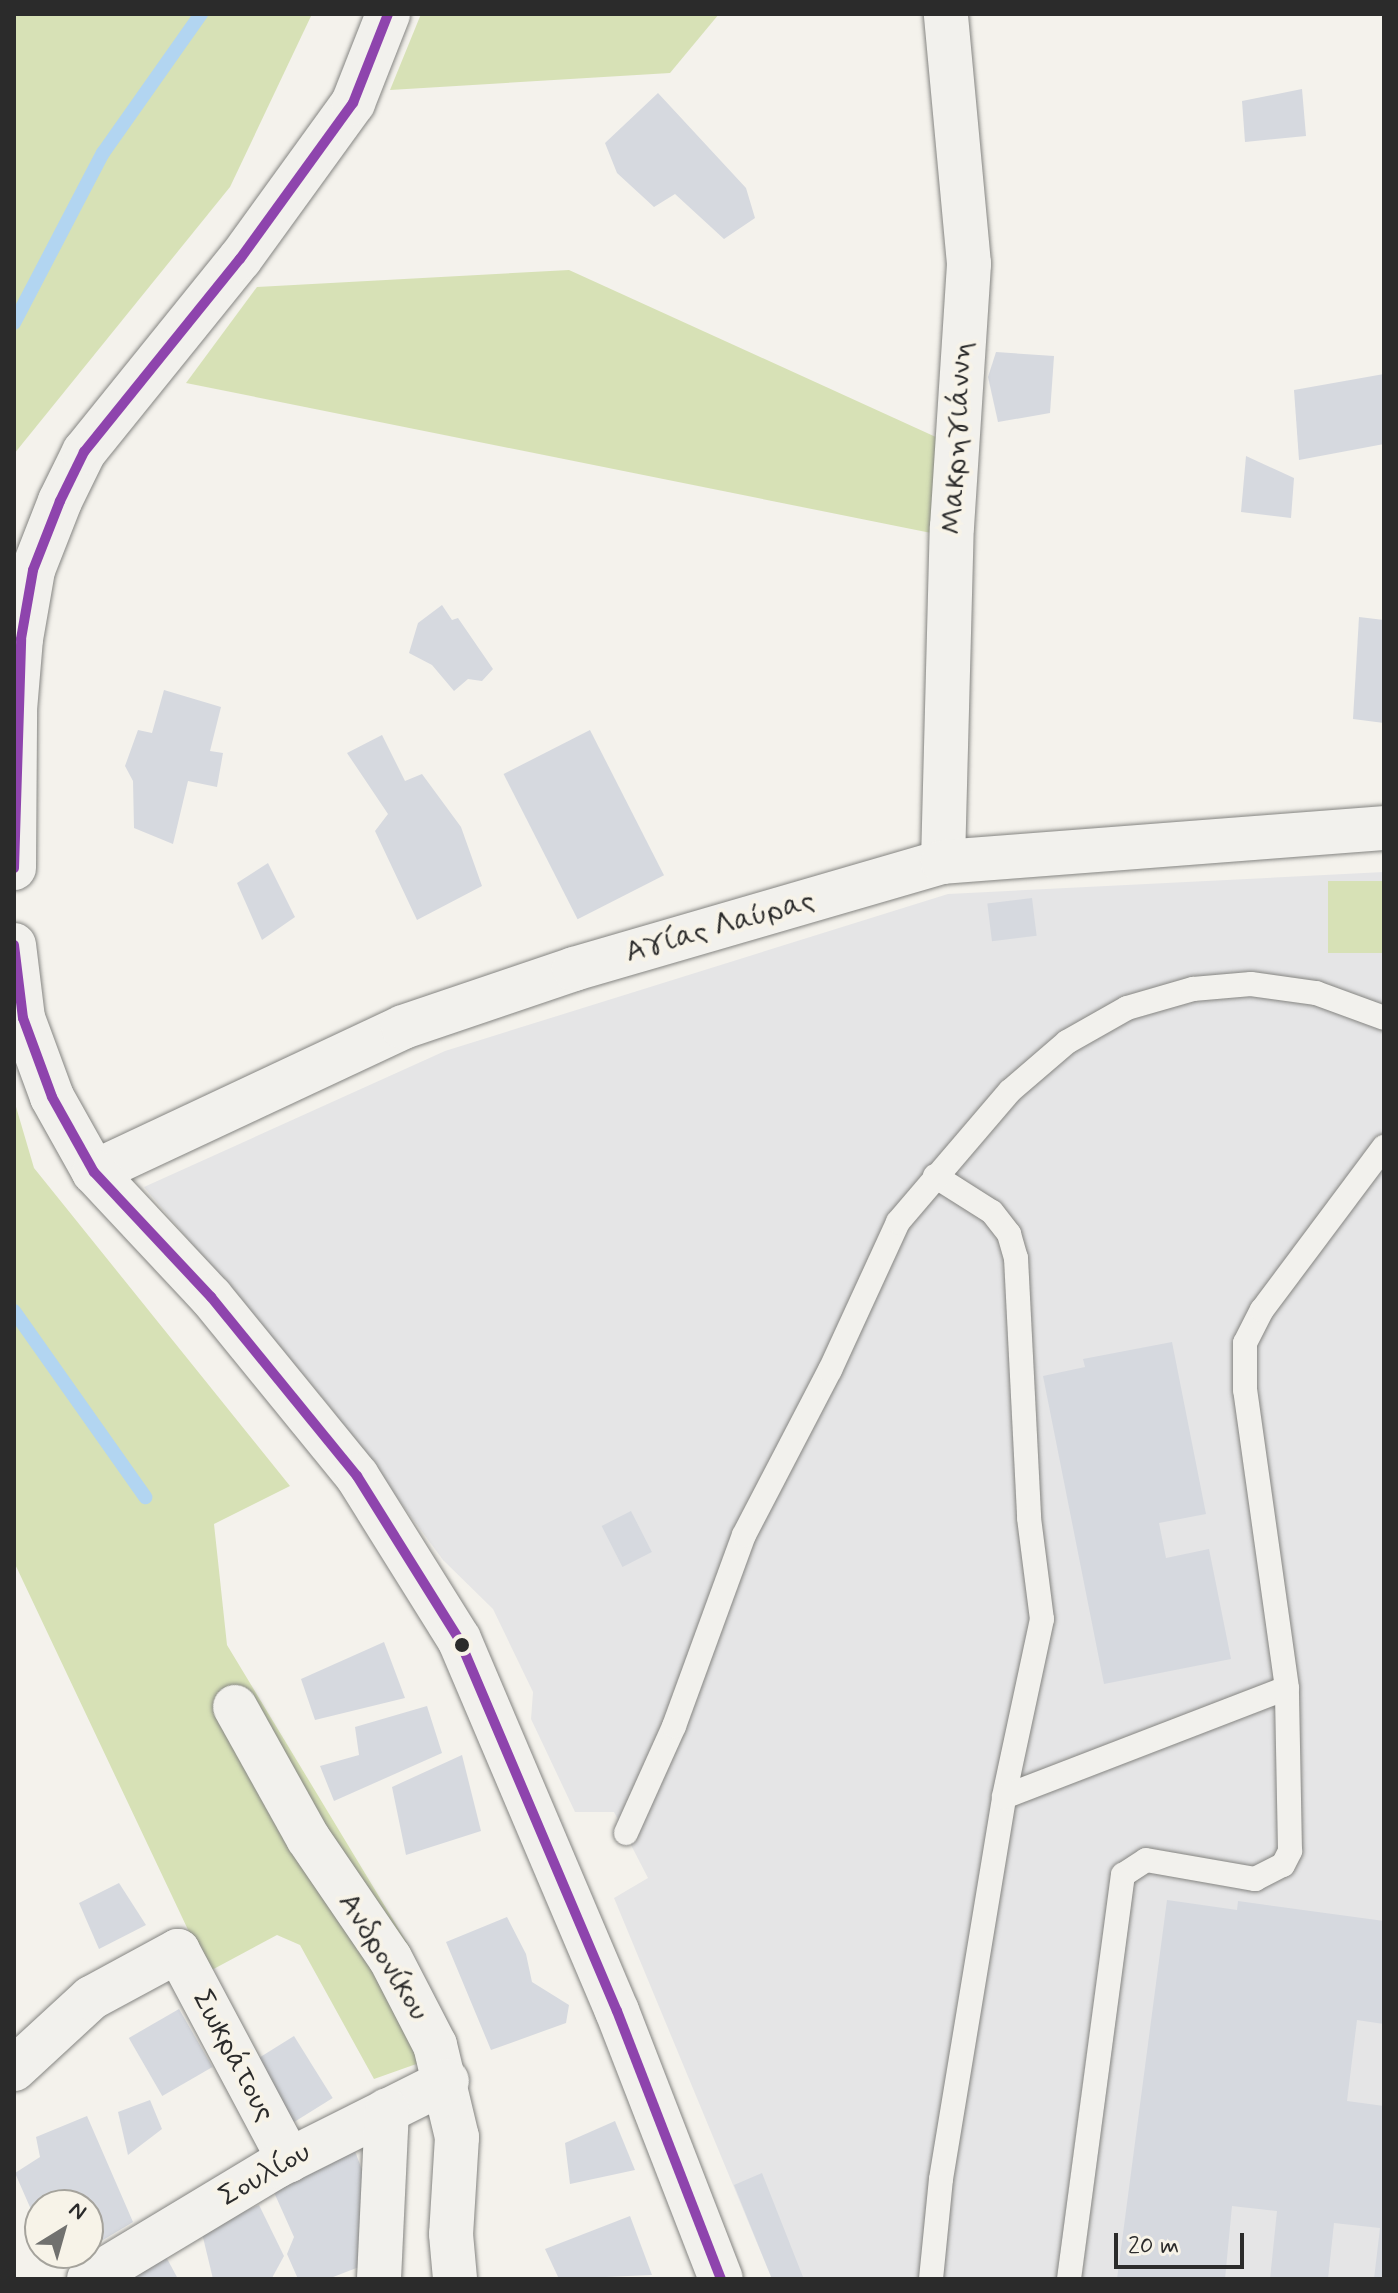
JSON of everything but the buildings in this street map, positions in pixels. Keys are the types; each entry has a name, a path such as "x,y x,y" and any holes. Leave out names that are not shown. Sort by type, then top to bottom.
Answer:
{"street":[{"path":"14,868 15,710 21,639 33,570 60,501 84,452 240,259 353,103 388,14"},
{"name":"Μακρηγιάννη","path":"943,862 952,527 969,264 946,14"},
{"name":"Αγίας Λαύρας","path":"94,1172 403,1027 574,969 943,862 1384,828"},
{"path":"14,945 23,1018 52,1097 94,1172 211,1297 357,1476 459,1639 617,2011 721,2279"},
{"name":"Ανδρονίκου","path":"235,1707 308,1838 414,2000 447,2081 457,2137 451,2234 455,2279"},
{"name":"Σωκράτους","path":"14,2069 91,1998 178,1951 289,2160"},
{"name":"Σουλίου","path":"89,2279 289,2160 447,2081"},
{"path":"379,2279 387,2110"}],"lane":[{"path":"626,1833 674,1726 744,1535 830,1370 898,1222 1010,1091 1067,1042 1127,1008 1193,989 1251,984 1316,993 1384,1018"},
{"path":"1069,2279 1118,1887 1123,1875 1146,1860 1255,1879 1283,1865 1290,1851 1287,1688 1245,1390 1245,1343 1262,1310 1384,1147"},
{"path":"931,2279 941,2179 1004,1797 1042,1619 1029,1518 1016,1258 1009,1234 992,1212 935,1176"},
{"path":"1004,1797 1287,1688"}],"shaded area":[{"path":"1384,872 1384,2279 772,2279 614,1898 648,1878 614,1812 575,1812 531,1719 533,1692 493,1609 443,1560 327,1403 144,1187 445,1051 948,894"}],"green space":[{"path":"14,14 312,14 230,187 14,454"},
{"path":"421,14 719,14 670,73 390,90"},
{"path":"569,270 949,443 941,535 186,383 257,287"},
{"path":"1328,881 1384,881 1384,953 1328,953"},
{"path":"14,1100 34,1168 290,1486 214,1524 227,1645 409,1946 453,2051 374,2079 300,1945 277,1935 208,1972 14,1562"}],"waterway":[{"path":"14,323 103,153 201,14"},
{"path":"14,1311 145,1497"}],"transit line":[{"path":"14,868 21,639 33,570 60,501 84,452 240,259 353,103 388,14"},
{"path":"14,945 23,1018 52,1097 94,1172 211,1297 357,1476 459,1639 617,2011 721,2279"}]}
